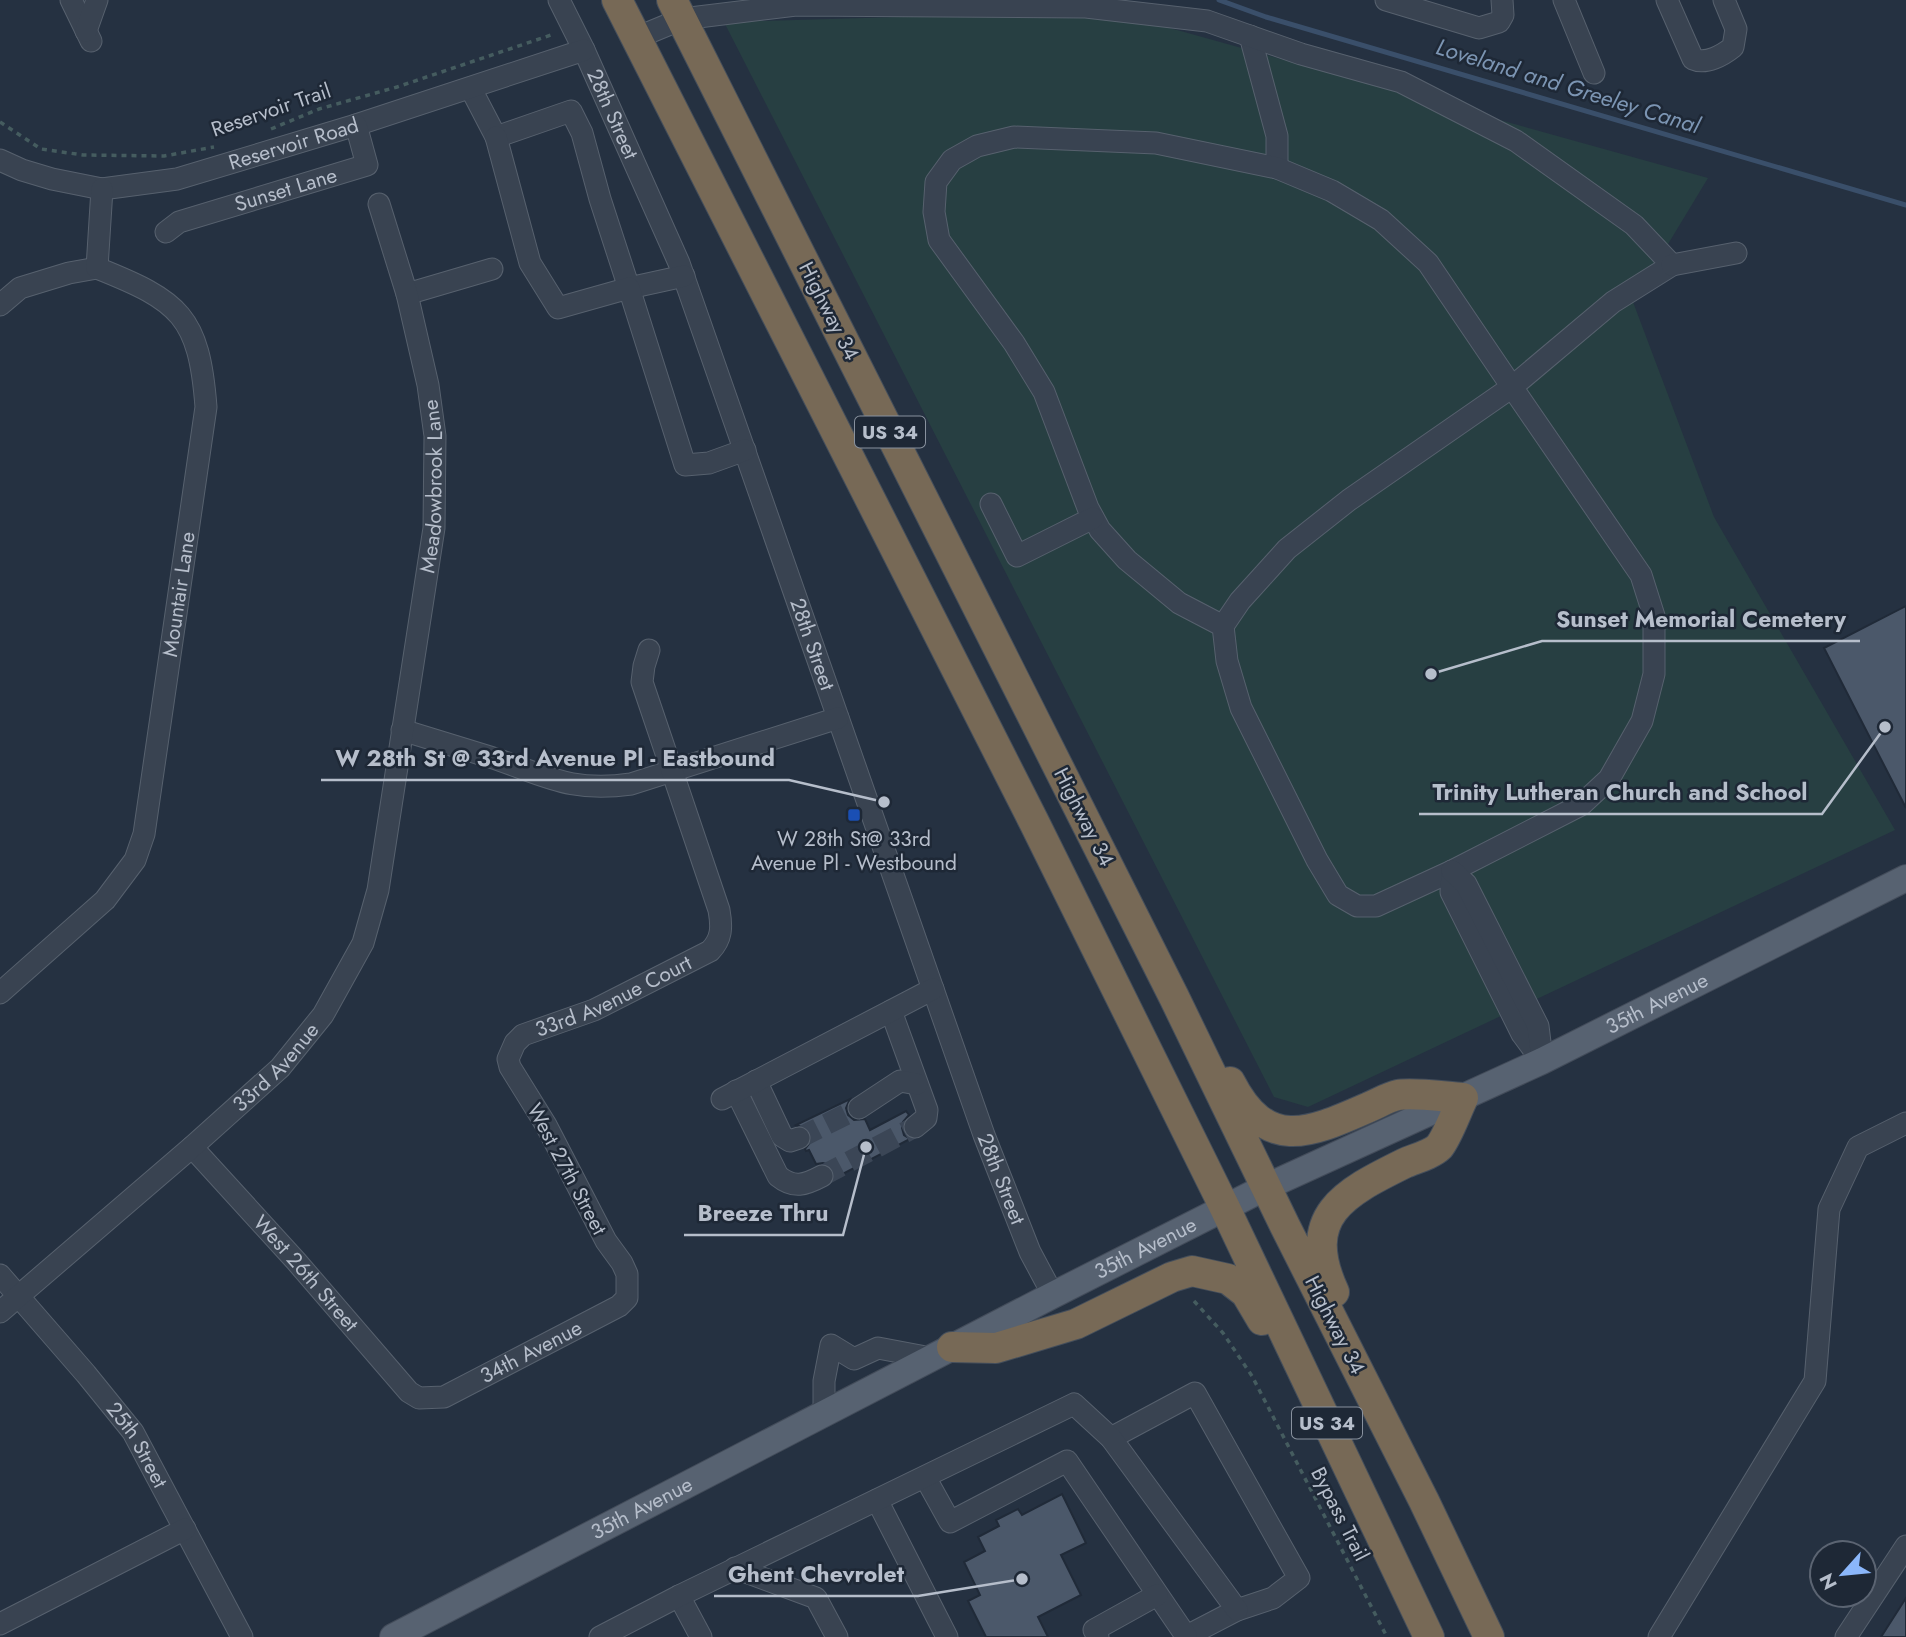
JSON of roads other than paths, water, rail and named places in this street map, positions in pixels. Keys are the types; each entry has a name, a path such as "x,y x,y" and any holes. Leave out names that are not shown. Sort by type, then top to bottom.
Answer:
{"highway":[{"name":"US 34","path":"617,0 1028,810 1225,1208 1429,1637"},
{"name":"Highway 34","path":"677,9 1174,997 1489,1637"},
{"path":"1174,997 1198,1021 1242,1105 1266,1124 1280,1131 1319,1129 1398,1095 1463,1098 1438,1148 1349,1192 1334,1209 1324,1229 1321,1243 1328,1279 1417,1475 1424,1501"},
{"path":"942,1352 996,1348 1076,1324 1172,1277 1192,1271 1228,1279 1245,1293 1257,1310 1416,1637"}],"main road":[{"name":"35th Avenue","path":"393,1637 1266,1187 1542,1061 1906,878"}],"street":[{"path":"71,0 88,36 97,0"},
{"name":"28th Street","path":"559,0 684,275 1013,1211 1030,1252 1053,1295"},
{"path":"1386,0 1479,28 1499,22 1503,15 1502,0"},
{"path":"1564,0 1594,73"},
{"path":"1667,0 1693,59 1698,62 1733,47 1736,29 1724,0"},
{"path":"636,38 677,9 796,5 1086,7 1207,21 1301,54 1401,82 1516,141 1634,225 1672,265"},
{"path":"1250,36 1277,136 1277,168"},
{"name":"Reservoir Road","path":"0,160 32,173 102,189 177,179 471,89 584,50"},
{"path":"471,89 496,137 530,263 558,308 684,275"},
{"path":"496,137 571,111 582,133 600,199 685,465 709,463 745,450"},
{"name":"Sunset Lane","path":"166,233 179,222 367,165 356,125"},
{"path":"1223,626 1179,603 1127,560 1100,530 1093,518 1044,391 1014,343 939,240 934,212 936,182 952,160 977,146 1014,136 1156,143 1277,168 1332,191 1381,220 1428,263 1512,387 1641,575 1654,616 1654,674 1642,721 1609,779 1581,805 1452,871 1376,905 1357,906 1338,895 1317,860 1241,708 1227,661 1223,626 1240,601 1287,549 1349,500 1512,387 1613,302 1672,265 1736,253"},
{"path":"0,305 20,288 69,273 97,268 102,189"},
{"name":"Meadowbrook Lane","path":"379,204 407,294 428,384 435,436 435,528 402,730"},
{"name":"Mountair Lane","path":"0,993 105,900 135,860 144,834 206,407 202,366 195,340 175,309 137,284 97,268"},
{"path":"407,294 492,270"},
{"path":"991,504 1017,556 1093,518"},
{"path":"649,650 642,682 672,772"},
{"path":"402,730 491,757 560,782 607,788 672,772 838,718"},
{"name":"33rd Avenue","path":"0,1312 280,1068 323,1015 363,943 378,890 402,730"},
{"name":"33rd Avenue Court","path":"510,1051 523,1035 594,1010 709,951 718,943 722,924 719,910 672,772"},
{"path":"1452,871 1451,892 1522,1034 1542,1061"},
{"path":"822,1176 802,1184 789,1184 778,1176 729,1095 933,989"},
{"path":"891,1010 927,1110 926,1118 915,1127"},
{"name":"West 27th Street","path":"510,1051 510,1067 546,1125 606,1241 622,1263 628,1286"},
{"path":"756,1081 782,1136 790,1141 799,1138"},
{"path":"859,1108 900,1081 917,1084"},
{"path":"1658,1637 1815,1381 1829,1209 1858,1147 1906,1123"},
{"name":"West 26th Street","path":"192,1147 296,1261 409,1392 419,1398"},
{"name":"25th Street","path":"0,1275 86,1374 132,1432 242,1637"},
{"name":"34th Avenue","path":"419,1398 444,1397 620,1306 627,1298 628,1286"},
{"path":"824,1413 824,1381 831,1345 853,1359 878,1348 942,1352"},
{"path":"925,1477 950,1522 1067,1461 1185,1637 1237,1610 1273,1598 1298,1578 1195,1392 1111,1438"},
{"path":"600,1637 634,1629 679,1596 1074,1404 1111,1438 1237,1610"},
{"path":"877,1500 947,1637"},
{"path":"0,1624 185,1529"},
{"path":"1846,1637 1906,1546"},
{"path":"735,1569 816,1598 836,1637"},
{"path":"1098,1637 1094,1630 1157,1595"},
{"path":"679,1596 701,1637"}],"waterway":[{"name":"Loveland and Greeley Canal","path":"1219,0 1266,17 1906,205"}],"tunnel":[{"path":"799,1138 859,1108"},
{"path":"822,1176 915,1127"}],"place":[{"name":"Sunset Memorial Cemetery","path":"1431,674"},
{"name":"Trinity Lutheran Church and School","path":"1885,727"},
{"name":"W 28th St @ 33rd Avenue Pl - Eastbound","path":"884,802"},
{"name":"W 28th St@ 33rd Avenue Pl - Westbound","path":"854,815"},
{"name":"Breeze Thru","path":"866,1147"},
{"name":"Ghent Chevrolet","path":"1022,1579"}]}
